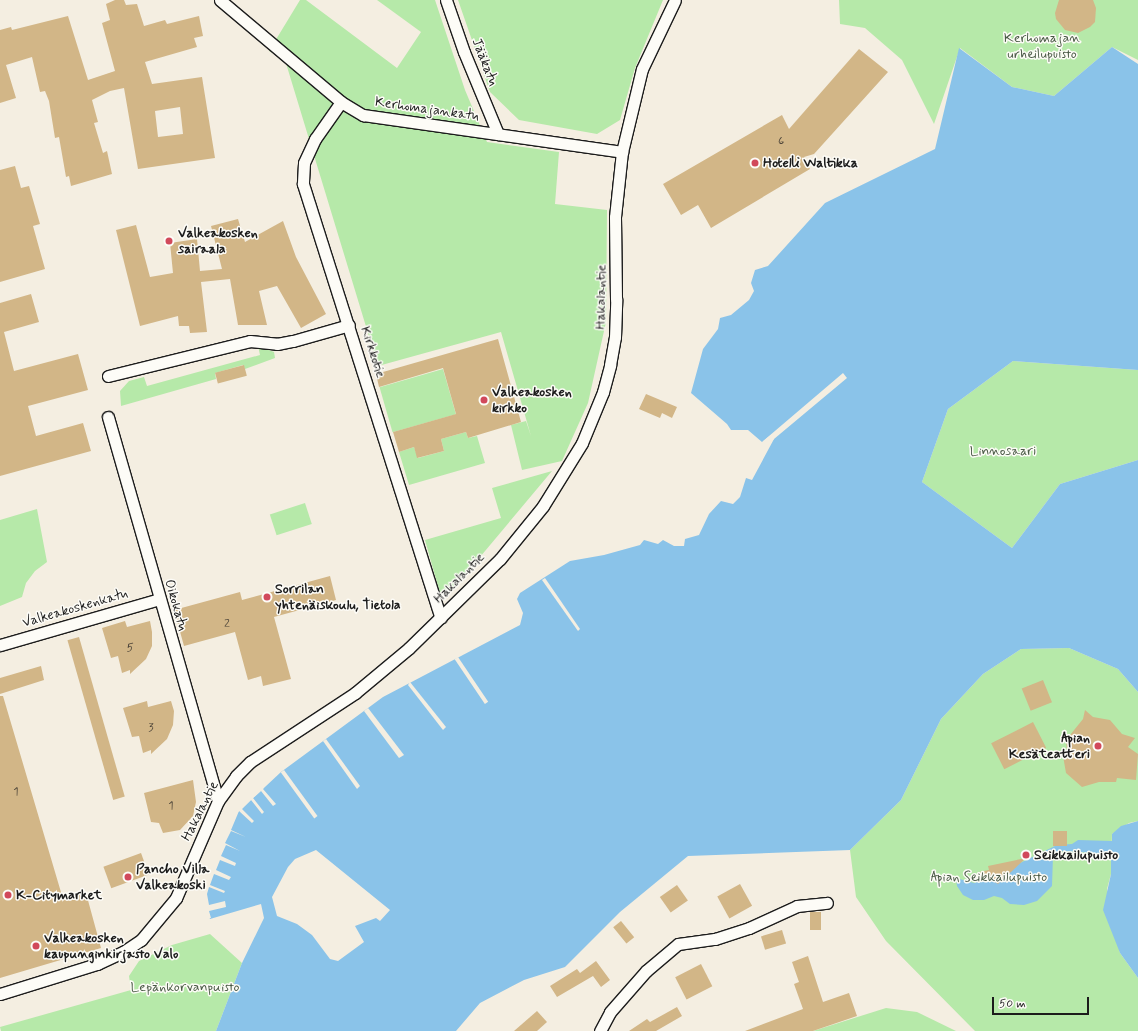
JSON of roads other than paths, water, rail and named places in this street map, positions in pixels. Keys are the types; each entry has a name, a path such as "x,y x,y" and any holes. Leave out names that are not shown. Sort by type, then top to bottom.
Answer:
{"street":[{"name":"Kerhomajankatu","path":"220,0 341,102 363,115 622,152"},
{"name":"Jääkatu","path":"446,0 464,52 498,134"},
{"name":"Hakalantie","path":"0,994 97,964 123,952 141,940 176,898 218,802 236,776 250,762 355,693 441,618 500,559 543,506 567,470 593,419 609,372 615,337 615,216 622,152 642,69 675,0"},
{"name":"Kirkkotie","path":"341,102 315,139 304,164 302,184 349,325 441,618"},
{"path":"108,376 250,341 277,344 294,341 349,325"},
{"name":"Oikokatu","path":"108,417 218,802"},
{"name":"Valkeakoskenkatu","path":"0,645 159,599"},
{"path":"600,1031 610,1012 636,982 678,944 715,939 749,928 796,906 827,903"}],"water":[{"path":"1112,47 1138,64 1138,370 1013,361 948,409 922,482 1012,548 1060,484 1138,460 1138,692 1118,669 1069,648 1021,649 983,674 941,719 901,800 850,850 688,856 620,912 565,967 524,980 480,1003 456,1031 216,1031 242,963 264,918 261,904 210,919 205,904 205,893 236,814 281,772 383,697 520,625 523,613 517,599 520,593 570,561 604,555 640,545 644,540 658,544 663,540 674,546 684,546 685,539 699,535 709,514 721,501 733,504 740,497 746,478 752,480 774,439 772,434 762,442 748,430 731,430 727,424 691,393 703,349 718,329 720,318 731,315 749,300 754,291 751,283 755,270 768,266 825,203 935,149 959,48 1012,87 1054,96","holes":["316,850 390,910 380,921 376,918 355,926 364,942 338,961 330,959 312,935 297,924 277,916 272,897 288,867 295,859"]},
{"path":"1138,821 1138,978 1120,953 1103,910 1111,874 1111,854 1063,851 1053,856 1052,886 1037,901 1024,905 1010,904 1002,898 994,896 984,900 973,900 963,895 957,886 956,878 974,883 989,878 1057,845 1072,844 1078,840 1112,841 1112,834 1121,826"}],"place":[{"name":"Hotelli Waltikka","path":"755,163"},
{"name":"Valkeakosken sairaala","path":"169,241"},
{"name":"Valkeakosken kirkko","path":"484,400"},
{"name":"Sorrilan yhtenäiskoulu, Tietola","path":"267,597"},
{"name":"Apian Kesäteatteri","path":"1098,746"},
{"name":"Seikkailupuisto","path":"1026,855"},
{"name":"Pancho Villa Valkeakoski","path":"128,877"},
{"name":"K-Citymarket","path":"8,895"},
{"name":"Valkeakosken kaupunginkirjasto Valo","path":"36,946"}],"park label":[{"name":"Kerhomajan urheilupuisto","path":"1042,46"},
{"name":"Linnosaari","path":"1003,451"},
{"name":"Apian Seikkailupuisto","path":"989,877"},
{"name":"Lepänkorvanpuisto","path":"185,987"}]}
